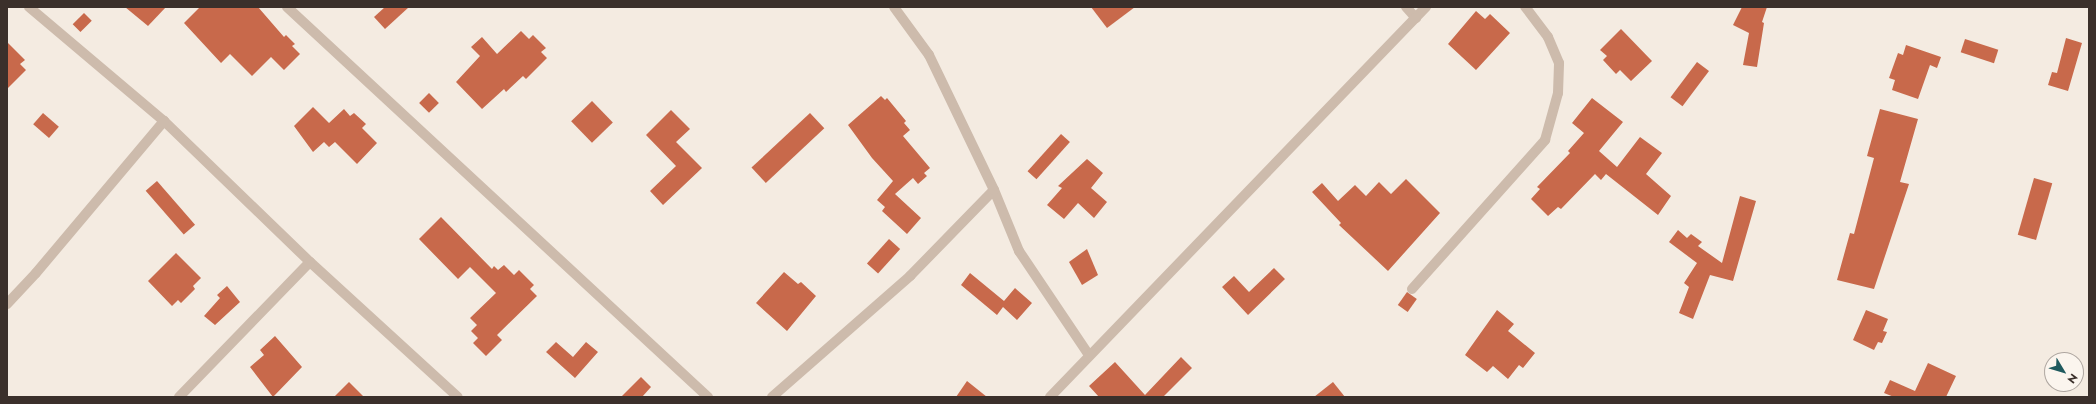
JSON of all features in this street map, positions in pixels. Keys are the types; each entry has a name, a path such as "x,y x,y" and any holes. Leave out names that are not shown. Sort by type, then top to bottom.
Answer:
{"street":[{"path":"29,7 164,121 310,262 458,397"},
{"path":"287,7 708,397"},
{"path":"894,7 929,55 994,190 1019,251 1089,355"},
{"path":"1406,7 1416,18"},
{"path":"1050,397 1426,7"},
{"path":"1412,289 1545,140 1558,92 1559,63 1548,37 1525,7"},
{"path":"7,304 36,273 164,121"},
{"path":"772,397 910,276 994,190"},
{"path":"179,397 310,262"}],"building":[{"path":"125,7 166,7 148,26"},
{"path":"200,7 258,7 284,37 286,35 295,44 292,46 300,54 284,70 271,57 252,76 230,54 221,63 184,23"},
{"path":"385,7 409,7 385,29 374,17"},
{"path":"1091,7 1135,7 1107,28"},
{"path":"1742,7 1767,7 1762,22 1764,23 1757,67 1743,65 1749,33 1733,25"},
{"path":"1476,11 1485,19 1490,14 1510,33 1476,70 1448,44"},
{"path":"84,13 92,21 80,32 73,24"},
{"path":"1621,29 1652,61 1631,81 1620,70 1616,74 1603,60 1607,56 1600,50"},
{"path":"521,31 529,39 533,35 546,48 541,52 547,58 526,79 523,76 506,92 504,89 482,109 456,82 480,56 471,47 482,37 497,54"},
{"path":"2066,38 2082,43 2068,91 2048,85 2052,72 2057,73"},
{"path":"1965,39 1998,50 1994,63 1961,52"},
{"path":"7,42 25,60 20,64 26,70 7,89"},
{"path":"1906,45 1941,57 1937,68 1930,65 1918,99 1892,90 1895,80 1889,78 1898,53 1903,55"},
{"path":"1697,62 1709,71 1682,106 1671,97"},
{"path":"429,93 439,103 429,113 419,103"},
{"path":"881,96 885,100 887,98 906,121 904,123 910,130 903,136 930,168 924,173 927,176 918,184 913,178 895,194 921,218 907,234 882,211 885,207 877,200 893,181 872,158 848,125"},
{"path":"1592,98 1623,122 1599,151 1617,167 1640,137 1662,153 1646,174 1671,196 1658,215 1606,174 1601,180 1595,174 1561,209 1558,207 1548,216 1531,199 1540,189 1537,187 1570,153 1568,151 1584,133 1572,123"},
{"path":"592,101 613,123 592,143 571,121"},
{"path":"313,107 329,123 344,109 350,116 354,113 366,124 362,128 377,143 357,164 335,142 329,147 324,142 313,152 294,126"},
{"path":"1880,109 1918,119 1900,182 1909,184 1874,289 1837,280 1850,233 1854,234 1874,158 1867,156"},
{"path":"671,110 690,129 676,142 702,168 663,205 650,191 676,166 646,135"},
{"path":"43,113 59,127 49,138 33,124"},
{"path":"810,113 824,128 766,183 751,168"},
{"path":"1061,134 1070,142 1036,179 1028,171"},
{"path":"1087,159 1103,173 1091,188 1107,202 1094,218 1078,203 1064,219 1047,205 1062,188 1058,186"},
{"path":"2034,178 2052,183 2036,240 2018,235"},
{"path":"1406,179 1440,213 1388,271 1339,225 1341,223 1312,192 1322,183 1338,201 1355,185 1366,196 1379,182 1391,194"},
{"path":"157,181 195,225 184,235 146,191"},
{"path":"1740,196 1756,201 1733,281 1710,275 1693,319 1679,313 1689,287 1684,283 1697,263 1669,242 1678,230 1687,238 1691,234 1702,242 1698,246 1722,263"},
{"path":"441,217 492,269 494,266 498,270 504,265 514,275 519,270 534,285 530,289 537,296 497,335 502,340 486,356 473,343 478,338 471,331 477,325 470,318 496,293 470,267 458,279 419,239"},
{"path":"889,239 900,249 878,274 867,264"},
{"path":"1087,249 1098,275 1082,285 1069,262"},
{"path":"176,253 201,278 193,286 195,289 181,303 178,300 172,306 148,281"},
{"path":"1274,268 1285,279 1248,315 1222,287 1234,276 1249,292"},
{"path":"784,272 798,284 801,282 816,296 787,331 756,303"},
{"path":"970,273 1004,301 1015,288 1032,303 1017,320 1003,307 997,315 961,285"},
{"path":"227,286 240,302 215,325 204,316 220,298 217,295"},
{"path":"1407,292 1417,299 1408,312 1398,305"},
{"path":"1497,310 1514,324 1508,331 1535,353 1523,368 1519,365 1508,379 1493,366 1487,372 1465,355"},
{"path":"1866,310 1888,319 1883,331 1887,332 1882,343 1878,342 1874,350 1853,340"},
{"path":"275,336 302,367 273,397 250,367 264,355 260,350"},
{"path":"556,342 573,357 586,342 598,352 575,378 546,352"},
{"path":"1181,357 1192,368 1163,397 1099,397 1089,386 1115,362 1145,395"},
{"path":"1928,363 1956,376 1946,397 1894,397 1884,393 1890,380 1915,391"},
{"path":"641,377 651,387 642,397 621,397"},
{"path":"967,381 987,397 956,397"},
{"path":"349,382 364,397 334,397"},
{"path":"1333,382 1345,397 1314,397"}]}
